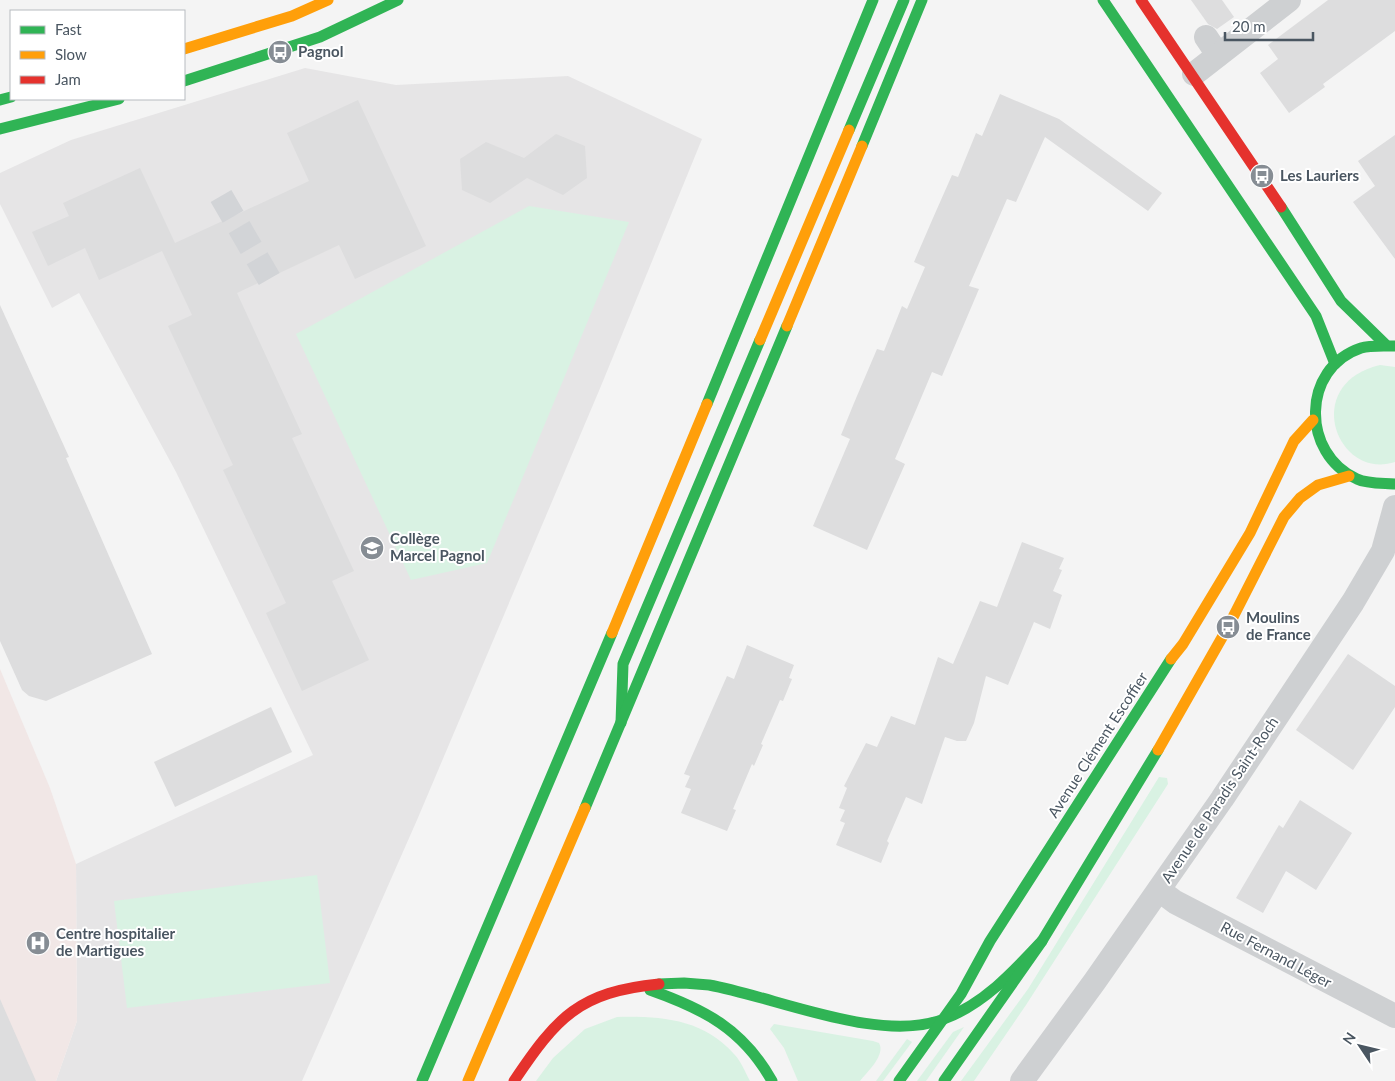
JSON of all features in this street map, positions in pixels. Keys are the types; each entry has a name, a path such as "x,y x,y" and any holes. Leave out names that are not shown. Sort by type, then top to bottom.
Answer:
{"main road":[{"path":"185,49 292,16 328,0"},
{"path":"185,81 271,56 328,34 398,0"},
{"path":"422,1081 647,551 873,0"},
{"path":"621,725 623,664 904,0"},
{"path":"468,1081 621,725 922,0"},
{"path":"1103,0 1316,316 1335,364"},
{"path":"1141,0 1194,74 1262,176 1341,302 1390,345"},
{"path":"3,123 66,113 115,100"},
{"path":"1390,345 1367,346 1350,353 1335,364 1318,389 1313,420 1316,437 1334,466 1348,476 1365,483 1395,484"},
{"name":"Avenue Clément Escoffier","path":"899,1081 945,1018 990,941 1161,673 1182,644 1245,541 1278,479 1294,441 1313,420"},
{"path":"944,1081 1042,941 1164,740 1228,627 1284,517 1300,498 1318,485 1348,476"},
{"path":"514,1081 550,1031 567,1014 587,1000 613,991 690,983 716,987 824,1014 888,1025 927,1025 964,1010 989,993 1007,978 1042,941"},
{"path":"639,987 682,1001 727,1026 756,1053 772,1081"}],"street":[{"path":"1194,74 1212,46 1289,0"},
{"name":"Avenue de Paradis Saint-Roch","path":"1022,1081 1159,890 1353,602 1383,551 1395,507"},
{"name":"Rue Fernand Léger","path":"1159,890 1175,902 1395,1016"}],"shaded area":[{"name":"Collège Marcel Pagnol","path":"305,68 396,85 568,76 702,139 601,386 417,820 302,1081 56,1081 77,1021 76,864 313,755 176,472 79,293 52,308 0,204 0,173 71,140"},
{"name":"Centre hospitalier de Martigues","path":"0,669 50,788 76,864 77,1021 56,1081 0,1081"}],"green space":[{"path":"529,206 629,222 487,563 411,580 296,334"},
{"path":"1380,365 1395,367 1395,462 1374,464 1357,458 1344,445 1336,428 1334,409 1340,391 1355,375"},
{"path":"1159,777 1167,778 1168,784 1026,1005 974,1081 961,1081 1028,989"},
{"path":"317,875 330,983 127,1008 114,901"},
{"path":"617,1017 665,1019 680,1022 709,1033 722,1042 736,1057 750,1081 536,1081 553,1058 585,1029"},
{"path":"774,1024 873,1041 879,1043 880,1053 875,1063 860,1081 798,1081 784,1048 770,1029"},
{"path":"964,1027 926,1081 917,1081 953,1032"},
{"path":"907,1039 912,1042 883,1081 876,1081"}],"building":[{"path":"1191,0 1222,0 1234,17 1217,29 1208,24"},
{"path":"1328,0 1395,0 1395,31 1323,84 1325,87 1289,113 1260,73 1278,59 1268,45"},
{"path":"1000,94 1059,119 1162,193 1148,211 1045,137 1016,202 1007,199 969,286 979,289 942,376 932,372 895,459 905,464 867,550 813,526 850,439 841,435 877,349 884,351 902,306 907,309 925,267 914,262 933,218 952,175 958,177 976,133 982,136"},
{"path":"358,100 426,246 355,279 339,245 237,293 302,434 292,438 354,571 332,581 369,660 302,691 266,613 286,603 223,470 233,465 168,326 192,315 162,251 99,280 85,248 48,266 32,232 69,216 63,203 140,168 175,243 309,181 287,133"},
{"path":"556,134 585,146 587,178 563,195 527,178 490,203 462,190 460,159 486,142 524,158"},
{"path":"1395,135 1395,259 1353,202 1375,186 1358,161"},
{"path":"0,305 69,457 66,458 152,654 46,701 29,696 22,690 0,641"},
{"path":"1022,542 1064,558 1059,569 1062,570 1053,591 1062,595 1050,629 1034,622 1008,685 986,676 974,723 966,741 957,741 945,737 922,804 906,797 887,841 889,843 881,863 836,845 845,823 840,821 845,810 839,808 847,788 844,786 866,743 877,747 891,716 915,725 938,657 953,664 980,601 997,607"},
{"path":"747,645 794,665 789,678 792,679 783,701 780,700 761,744 763,745 754,766 752,764 733,809 736,810 727,831 681,813 691,789 685,787 690,776 684,774 727,676 734,679"},
{"path":"1348,654 1395,686 1395,707 1353,770 1296,730"},
{"path":"271,707 292,752 175,807 154,762"},
{"path":"1300,800 1352,833 1316,890 1286,871 1263,913 1236,898 1279,825 1283,828"},
{"path":"0,999 36,1081 0,1081"}],"tunnel":[{"path":"221,196 275,289"}],"traffic: fast":[{"path":"185,81 320,37 398,0"},
{"path":"707,404 873,0"},
{"path":"849,130 904,0"},
{"path":"862,146 922,0"},
{"path":"1103,0 1316,316 1335,364"},
{"path":"0,100 10,97"},
{"path":"0,129 115,100"},
{"path":"1281,207 1341,301 1385,344"},
{"path":"585,808 787,326"},
{"path":"621,723 623,664 760,340"},
{"path":"1395,346 1365,347 1341,358 1327,373 1319,392 1315,412 1318,432 1326,451 1339,467 1361,481 1395,484"},
{"path":"422,1081 612,633"},
{"path":"899,1081 961,994 990,941 1171,659"},
{"path":"944,1081 1042,941 1158,750"},
{"path":"659,984 709,985 828,1016 859,1022 890,1026 918,1025 944,1019 972,1005 998,986 1042,941"},
{"path":"650,990 705,1013 735,1034 761,1063 772,1081"}],"traffic: slow":[{"path":"185,49 292,16 328,0"},
{"path":"760,340 849,130"},
{"path":"787,326 862,146"},
{"path":"612,633 707,404"},
{"path":"1171,659 1183,644 1250,533 1294,441 1313,420"},
{"path":"1158,750 1228,627 1284,517 1300,498 1318,485 1349,476"},
{"path":"468,1081 585,808"}],"traffic: jam":[{"path":"1141,0 1281,207"},
{"path":"514,1081 529,1059 558,1024 589,1001 632,988 659,984"}],"place":[{"name":"Pagnol","path":"280,52"},
{"name":"Les Lauriers","path":"1262,176"},
{"name":"Collège Marcel Pagnol","path":"372,548"},
{"name":"Moulins de France","path":"1228,627"},
{"name":"Centre hospitalier de Martigues","path":"38,943"}]}
